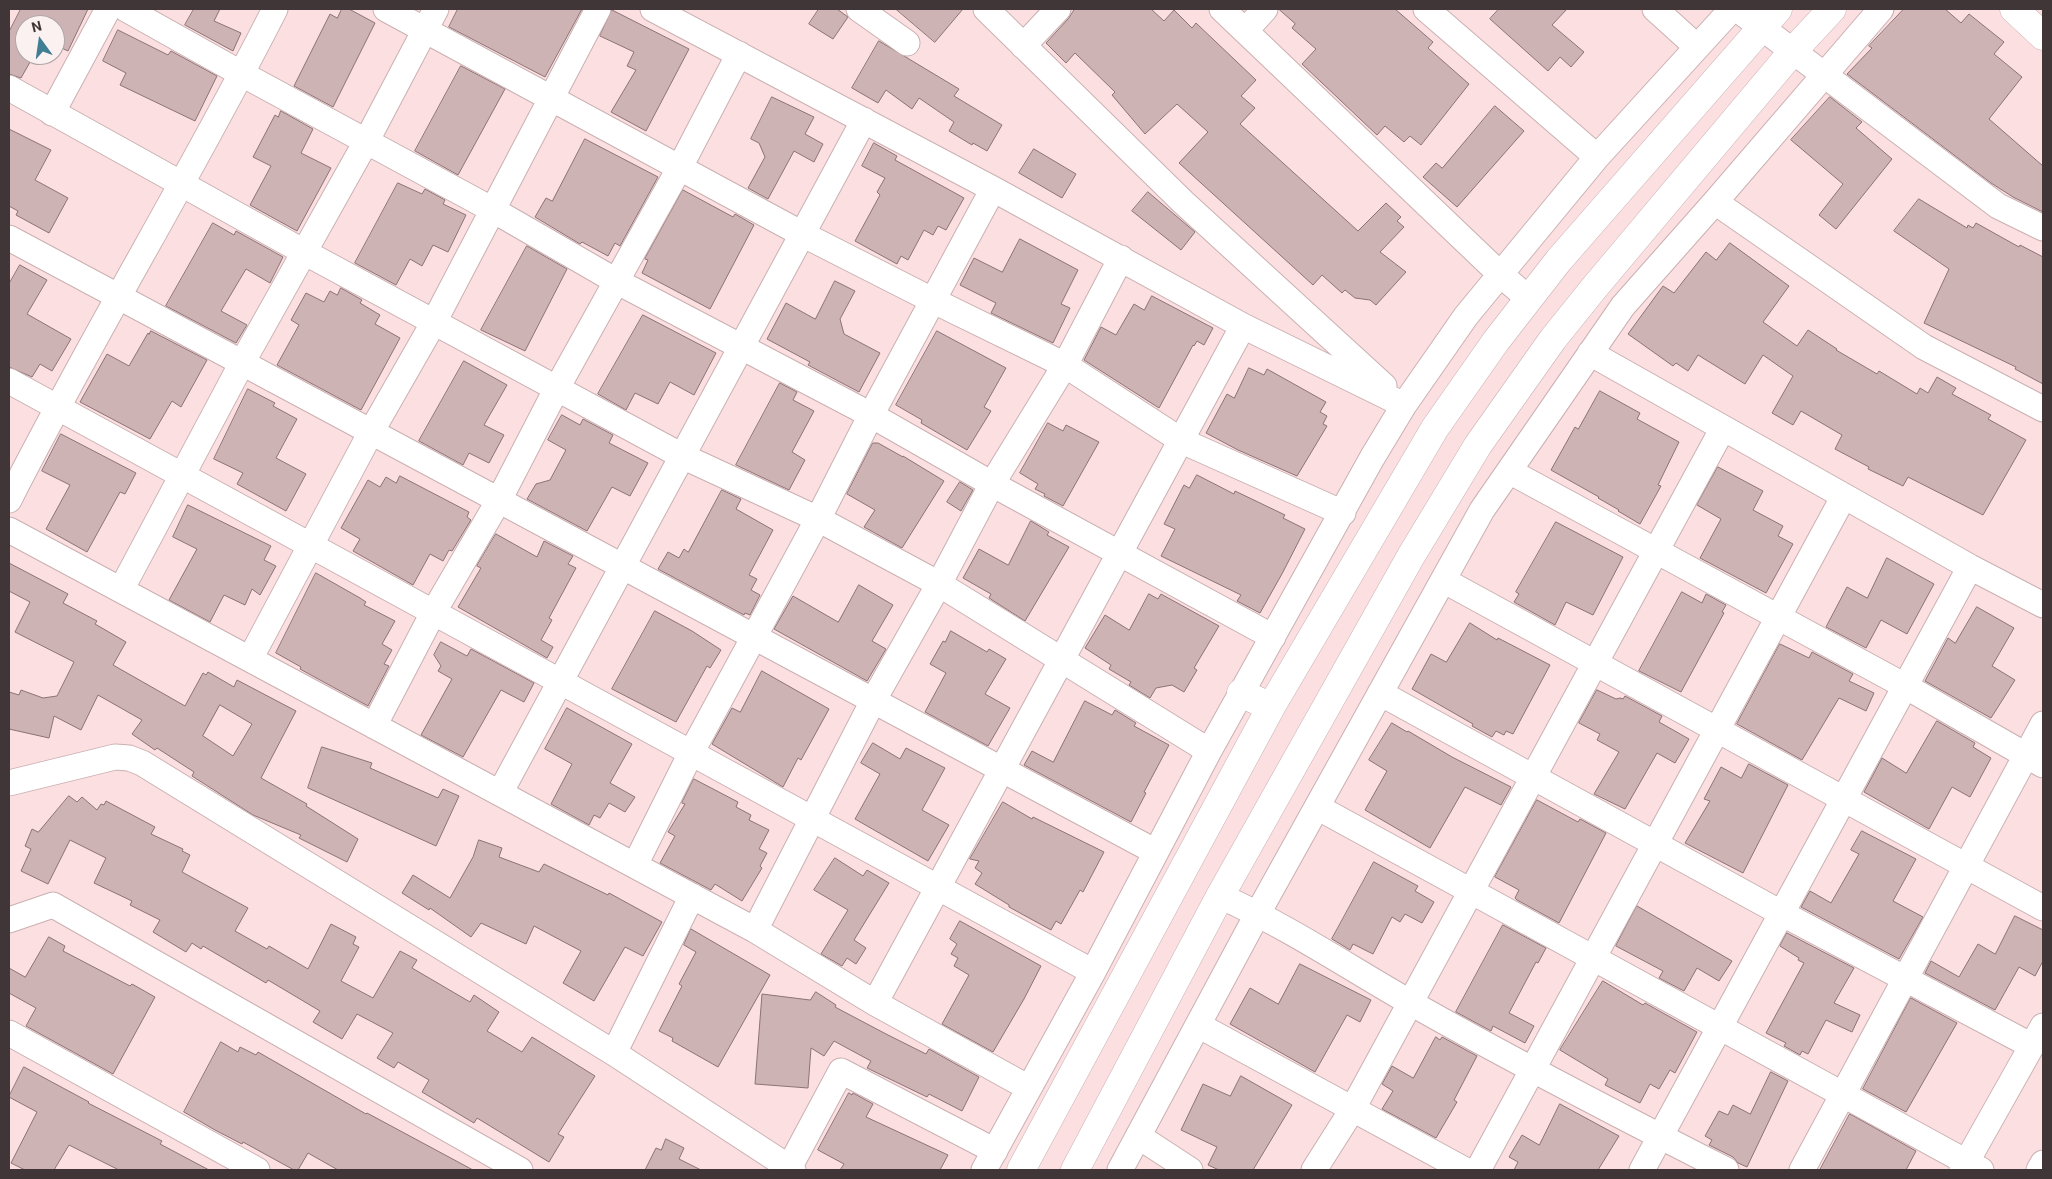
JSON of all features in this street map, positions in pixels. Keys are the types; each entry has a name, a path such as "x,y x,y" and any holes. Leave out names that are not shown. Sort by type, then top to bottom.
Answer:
{"main road":[{"path":"1075,1170 1220,896 1411,556 1478,445 1553,339 1594,288 1793,51 1832,9"},
{"path":"2014,9 2043,36"},
{"path":"1022,1170 1271,707 1406,473 1435,428 1486,355 1559,260 1770,18"},
{"path":"1241,693 1271,707"}],"street":[{"path":"52,113 108,9"},
{"path":"126,9 493,210 616,281 871,415 992,484 1273,638"},
{"path":"9,500 56,407 242,74 275,9"},
{"path":"386,9 804,235 1065,365 1182,441 1342,514"},
{"path":"121,590 242,363 366,140 436,9"},
{"path":"250,659 371,432 434,322 598,9"},
{"path":"653,9 993,189 1244,326 1404,405"},
{"path":"859,9 907,43"},
{"path":"986,9 1183,202 1404,405"},
{"path":"1023,46 1058,9"},
{"path":"1222,9 1500,274 1529,299"},
{"path":"1246,30 1265,9"},
{"path":"1426,9 1597,157"},
{"path":"1655,9 1697,47"},
{"path":"9,783 115,757 129,758 142,763 614,1053 791,1169 841,1071 989,1161 1093,972 1209,750 1372,458 1404,405 1461,324 1500,274 1597,157 1732,9"},
{"path":"1737,9 1770,18 1793,51 1998,206 2043,228"},
{"path":"1120,1170 1258,913 1482,510 1623,306 1881,9"},
{"path":"374,726 433,613 499,500 557,388 680,167 739,54"},
{"path":"9,88 304,252 682,456 818,519 939,584 1209,750"},
{"path":"500,793 624,567 741,346 804,235 864,120"},
{"path":"635,865 691,753 818,519 871,415 993,189"},
{"path":"1715,202 1924,347 2043,409"},
{"path":"9,238 1156,852"},
{"path":"755,930 873,701 939,584 992,484 1065,365 1121,258"},
{"path":"875,1003 1244,326"},
{"path":"1590,353 1970,567 2043,605"},
{"path":"9,381 1093,972"},
{"path":"1314,1170 1352,1110 1411,1003 1723,428"},
{"path":"1509,471 1905,686 2034,761"},
{"path":"1478,1170 1844,496"},
{"path":"9,530 755,930 875,1003 1030,1088"},
{"path":"1642,1170 1970,567"},
{"path":"1443,580 2043,908"},
{"path":"1317,807 1719,1027 1970,1168 2037,1036 1905,980 1380,693"},
{"path":"1802,1170 1966,866 2034,761 2043,724"},
{"path":"614,1053 692,896"},
{"path":"1220,896 1258,913 1411,1003 1532,1070 1726,1170"},
{"path":"9,920 54,905 520,1170"},
{"path":"1198,1025 1465,1170"},
{"path":"9,1032 257,1170"},
{"path":"1138,1136 1190,1170"},
{"path":"2039,1170 2043,1163"}],"building":[{"path":"21,9 88,9 68,51 65,50 65,15 18,15"},
{"path":"194,9 220,9 214,21 241,33 233,51 185,25"},
{"path":"342,9 349,9 375,23 333,107 294,86 330,14 337,18"},
{"path":"458,9 582,9 545,77 449,27"},
{"path":"819,9 837,9 848,17 833,39 809,24"},
{"path":"896,9 963,9 935,42"},
{"path":"1075,9 1151,9 1164,21 1174,10 1192,28 1196,23 1256,80 1241,96 1255,108 1240,124 1358,231 1386,203 1401,217 1397,221 1404,227 1380,252 1406,272 1376,305 1370,300 1355,298 1345,290 1342,293 1322,275 1313,285 1179,163 1208,132 1177,104 1145,134 1112,95 1115,92 1075,53 1066,63 1046,43"},
{"path":"1279,9 1395,9 1433,42 1428,48 1469,84 1421,145 1410,136 1404,142 1385,126 1377,135 1302,64 1316,49 1292,28 1295,24"},
{"path":"1499,9 1567,9 1552,25 1584,52 1571,67 1560,57 1548,71 1490,19"},
{"path":"1904,9 1945,9 1961,23 1969,14 2004,42 1994,54 2022,77 1989,119 2043,166 2043,212 2013,197 1991,183 1847,74 1872,48 1869,46"},
{"path":"612,10 689,49 646,131 611,112 636,70 627,66 634,52 600,36"},
{"path":"15,20 15,65 28,65 21,78 9,74 9,32"},
{"path":"118,30 168,55 171,51 217,76 195,121 120,85 126,73 103,61"},
{"path":"879,41 959,89 954,96 1002,125 987,151 973,143 972,145 949,131 954,122 919,98 912,109 886,90 878,103 852,88"},
{"path":"461,66 505,89 458,175 415,151"},
{"path":"772,97 814,117 805,134 823,144 814,162 794,151 768,199 748,188 765,157 759,143 751,139"},
{"path":"1830,97 1862,122 1856,128 1892,159 1836,229 1819,215 1843,184 1791,140"},
{"path":"1495,106 1524,131 1457,207 1423,177 1436,163 1442,168"},
{"path":"281,111 313,129 301,153 331,168 297,231 250,205 271,166 253,157 275,115 278,117"},
{"path":"9,129 51,150 35,180 68,198 49,233 16,215 18,211 9,206"},
{"path":"585,139 658,177 620,246 615,243 608,256 582,242 580,244 535,217 546,198 552,201"},
{"path":"874,143 897,156 895,160 964,198 946,230 938,226 933,235 924,230 908,260 901,256 897,264 855,241 880,195 877,192 885,178 862,166"},
{"path":"1034,149 1076,174 1062,198 1019,173"},
{"path":"398,183 422,194 425,189 445,200 443,204 466,215 448,252 433,245 422,266 410,259 396,285 355,263"},
{"path":"683,190 733,217 735,214 754,225 710,309 642,273 648,260 645,259"},
{"path":"1148,192 1195,232 1181,250 1132,211"},
{"path":"1919,199 1967,228 1968,225 1973,228 1976,223 2019,247 2020,245 2043,257 2043,384 2015,369 2016,367 1924,323 1949,269 1894,231"},
{"path":"213,223 234,235 236,231 283,257 270,283 246,269 221,311 247,325 236,343 166,306"},
{"path":"1020,239 1078,270 1061,304 1070,308 1053,343 991,313 996,303 960,285 974,258 1002,272"},
{"path":"1730,243 1789,286 1763,322 1797,346 1808,330 1836,350 1877,374 1879,371 1917,394 1920,388 1928,393 1937,377 1956,388 1952,394 1991,415 1988,419 2026,440 1983,515 1908,477 1903,486 1868,469 1869,467 1835,449 1842,435 1801,411 1793,425 1772,413 1793,376 1763,355 1745,384 1698,355 1688,371 1676,363 1673,366 1628,334 1663,286 1674,293 1706,252 1716,260"},
{"path":"527,246 567,269 525,351 481,330"},
{"path":"20,265 47,280 27,314 71,339 52,371 40,364 32,377 9,367 9,284"},
{"path":"835,281 855,291 840,319 844,334 880,353 859,392 808,365 810,362 767,339 786,303 815,319"},
{"path":"341,288 362,300 360,303 380,315 375,324 400,338 361,410 277,365 299,325 291,320 306,293 324,302 330,291 337,295"},
{"path":"1152,296 1213,328 1204,345 1197,341 1193,345 1159,408 1084,360 1101,327 1116,335 1134,304 1144,310"},
{"path":"643,315 716,353 694,395 670,382 658,404 635,393 626,410 598,394"},
{"path":"151,331 207,360 181,407 172,401 150,439 80,402 107,354 129,366"},
{"path":"937,331 1006,368 984,407 991,411 967,450 921,423 922,420 896,405"},
{"path":"464,361 507,385 484,425 504,435 489,463 469,453 463,465 419,441"},
{"path":"1249,368 1264,375 1267,369 1326,402 1320,412 1327,416 1323,424 1327,426 1297,476 1238,450 1206,433 1227,394 1234,398"},
{"path":"780,383 797,392 793,400 814,411 792,452 805,460 789,490 736,465"},
{"path":"248,389 275,403 273,406 297,419 276,458 306,474 286,511 237,484 243,473 214,459"},
{"path":"1600,391 1640,413 1637,419 1679,442 1658,485 1661,486 1640,524 1599,497 1551,470 1575,427 1578,429"},
{"path":"562,415 580,425 583,419 613,435 609,443 648,463 630,496 612,487 587,531 527,499 536,484 550,480 566,450 548,440"},
{"path":"1048,423 1063,431 1066,425 1099,442 1063,506 1044,496 1045,494 1035,489 1038,484 1020,473"},
{"path":"61,434 136,473 125,494 120,492 87,552 46,529 70,485 42,471"},
{"path":"873,443 878,443 903,456 944,481 902,548 864,527 875,510 847,494"},
{"path":"1718,467 1763,491 1753,510 1783,526 1778,536 1793,544 1766,593 1700,558 1721,519 1697,505"},
{"path":"1197,475 1234,494 1235,491 1285,515 1283,518 1305,529 1260,613 1237,601 1241,595 1161,556 1175,529 1164,524 1184,485 1189,488"},
{"path":"400,476 469,512 467,517 471,520 452,551 449,550 443,561 430,554 413,585 353,551 360,539 341,528 368,480 380,487 386,477 396,483"},
{"path":"960,482 973,490 961,511 947,502"},
{"path":"722,490 741,499 736,509 773,530 749,575 757,579 751,590 760,595 750,615 745,613 744,615 658,569 668,552 679,558 684,549 688,552"},
{"path":"188,505 271,546 264,560 276,566 260,595 252,589 245,605 224,595 210,622 169,600 197,549 173,537"},
{"path":"1031,521 1049,532 1047,535 1069,547 1025,621 989,598 991,594 963,578 979,549 1008,565"},
{"path":"1556,522 1623,557 1593,615 1566,602 1555,625 1514,602 1519,594 1516,592"},
{"path":"496,534 537,557 544,541 573,556 568,564 576,568 549,618 552,620 541,640 553,647 547,658 458,607 481,568 477,566"},
{"path":"1887,558 1934,584 1907,634 1881,620 1866,648 1826,627 1847,587 1867,598"},
{"path":"9,563 68,594 63,603 97,621 95,624 126,642 113,665 185,706 203,673 206,675 208,672 234,687 237,680 296,711 261,778 307,804 306,806 358,839 347,862 299,838 301,835 253,815 192,776 194,772 157,748 155,750 132,734 142,720 98,695 81,730 54,716 49,738 9,729 9,692 19,695 21,690 43,698 57,696 74,662 15,632 30,602 9,591","holes":["220,705 252,724 233,756 203,736"]},
{"path":"316,573 366,602 364,605 395,621 382,644 392,650 384,664 389,666 368,706 300,669 301,667 276,653"},
{"path":"859,585 893,605 872,641 886,649 867,681 774,629 793,596 838,622"},
{"path":"1682,592 1702,603 1706,594 1726,605 1722,612 1724,613 1681,692 1639,671"},
{"path":"1149,594 1158,599 1161,594 1219,626 1194,668 1197,670 1184,692 1172,685 1156,688 1150,698 1129,685 1131,682 1109,669 1111,665 1085,648 1105,615 1129,630"},
{"path":"1977,607 2014,628 1992,666 2015,680 1991,718 1925,681 1948,638 1955,643"},
{"path":"655,611 692,631 721,650 710,668 707,666 676,722 612,689"},
{"path":"1470,623 1497,640 1498,638 1550,665 1513,734 1506,731 1504,735 1496,731 1492,737 1412,689 1431,654 1446,662"},
{"path":"951,631 987,652 989,649 1006,659 985,694 1010,708 988,746 925,712 946,673 930,664"},
{"path":"441,642 467,656 471,649 534,683 524,702 501,690 463,757 421,735 452,679 438,671 441,666 434,655"},
{"path":"1780,644 1809,658 1812,652 1853,674 1849,681 1874,693 1866,711 1839,698 1802,760 1737,724"},
{"path":"762,671 829,709 801,760 798,758 783,787 712,744 732,708 740,712"},
{"path":"1597,690 1616,699 1623,699 1625,696 1662,716 1659,722 1689,739 1675,763 1657,753 1625,809 1594,794 1619,752 1597,740 1600,734 1579,723"},
{"path":"1085,701 1112,715 1115,710 1136,723 1134,726 1169,745 1144,792 1146,793 1131,822 1024,765 1032,751 1053,762"},
{"path":"567,708 632,744 610,783 635,797 625,812 609,803 600,818 594,815 589,825 551,804 572,764 545,749"},
{"path":"1937,721 1975,743 1973,747 1991,758 1970,797 1952,787 1929,829 1864,792 1882,758 1906,773"},
{"path":"1392,723 1452,757 1511,787 1501,805 1465,787 1430,848 1365,810 1387,771 1369,760"},
{"path":"873,743 900,759 906,748 945,768 922,810 949,825 928,861 855,819 880,774 861,763"},
{"path":"322,747 372,763 370,768 438,798 443,789 459,796 436,846 308,788"},
{"path":"1749,764 1788,785 1743,873 1685,843 1710,801 1704,799 1721,767 1741,778"},
{"path":"694,779 738,802 736,807 751,815 749,820 769,830 759,849 767,853 760,866 762,868 742,901 715,884 711,890 660,863 675,836 668,832 685,804 682,803"},
{"path":"69,796 77,802 82,797 97,810 106,801 155,827 151,834 183,849 182,851 190,855 182,872 248,908 235,931 267,949 269,946 308,969 331,924 356,937 353,944 359,947 341,981 373,998 400,951 417,960 412,968 470,1002 474,995 499,1012 487,1031 522,1052 532,1037 595,1076 558,1134 564,1137 549,1162 477,1118 474,1123 422,1092 429,1080 398,1062 394,1068 377,1058 393,1033 357,1014 342,1039 313,1022 320,1011 268,980 266,983 203,946 201,949 192,943 186,952 153,932 160,920 130,905 132,901 94,883 106,858 70,840 48,884 21,871 31,849 25,846 32,829 38,832"},
{"path":"1537,800 1578,822 1580,819 1606,833 1559,923 1517,900 1515,898 1519,890 1495,877"},
{"path":"1003,802 1032,819 1033,817 1104,852 1083,892 1080,890 1061,924 1056,921 1051,930 1009,907 1009,905 975,884 982,873 975,868 979,861 970,859"},
{"path":"1862,831 1916,859 1893,901 1923,917 1899,959 1801,907 1810,891 1831,903 1859,854 1851,850"},
{"path":"479,840 502,848 499,857 539,872 544,864 608,895 609,893 662,922 643,956 625,947 594,1001 563,983 581,951 534,926 526,944 481,923 471,937 430,908 429,910 402,893 413,875 450,898 473,857"},
{"path":"835,858 863,876 867,870 889,883 854,940 866,948 856,964 847,958 842,966 821,954 848,910 814,890"},
{"path":"1374,862 1418,886 1415,891 1434,902 1422,923 1405,914 1400,922 1392,917 1373,954 1353,944 1350,950 1332,939"},
{"path":"1637,906 1732,961 1719,981 1697,968 1684,991 1659,978 1663,971 1616,946"},
{"path":"2015,916 2043,930 2043,961 2035,976 2019,967 1995,1010 1925,973 1931,961 1959,977 1978,944 1995,954"},
{"path":"960,921 1041,966 993,1052 942,1024 969,975 954,966 958,958 951,954 957,944 950,939"},
{"path":"1503,925 1546,948 1538,963 1536,962 1509,1013 1534,1026 1525,1043 1493,1026 1491,1031 1456,1012"},
{"path":"691,929 770,975 718,1067 672,1041 673,1038 659,1031 682,986 679,984 696,952 684,945"},
{"path":"1787,933 1854,968 1834,1003 1860,1015 1852,1032 1826,1020 1808,1054 1802,1051 1800,1055 1784,1046 1786,1043 1766,1033 1804,963 1780,946"},
{"path":"49,937 65,946 63,951 155,997 113,1074 26,1026 36,1008 9,993 9,968 25,977"},
{"path":"1300,964 1371,1000 1360,1022 1347,1015 1315,1072 1230,1024 1250,988 1278,1004"},
{"path":"1603,981 1643,1005 1645,1003 1697,1032 1675,1073 1670,1070 1659,1089 1650,1084 1640,1103 1605,1085 1608,1079 1560,1050"},
{"path":"816,992 836,1005 835,1007 886,1034 926,1054 929,1049 979,1077 962,1111 929,1094 927,1097 867,1068 871,1061 834,1041 824,1056 811,1048 808,1088 755,1084 762,994 810,1000"},
{"path":"1911,998 1957,1023 1906,1112 1863,1089"},
{"path":"1436,1037 1440,1040 1442,1037 1477,1056 1454,1100 1457,1102 1436,1138 1382,1109 1393,1091 1382,1084 1392,1066 1413,1078"},
{"path":"221,1042 238,1052 240,1047 256,1055 258,1052 366,1114 473,1170 338,1170 308,1153 298,1170 294,1170 243,1142 242,1144 184,1112"},
{"path":"24,1067 162,1141 160,1144 209,1170 119,1170 69,1145 54,1170 25,1170 11,1163 37,1112 9,1097"},
{"path":"1771,1072 1788,1081 1747,1167 1738,1163 1733,1157 1709,1145 1712,1140 1705,1136 1719,1111 1728,1115 1733,1105 1750,1114"},
{"path":"1241,1076 1292,1105 1253,1170 1219,1170 1208,1165 1217,1147 1181,1130 1203,1084 1230,1096"},
{"path":"849,1093 852,1095 853,1093 873,1104 866,1117 948,1155 940,1170 840,1170 844,1164 818,1150"},
{"path":"1560,1104 1619,1136 1598,1170 1514,1170 1518,1162 1509,1157 1522,1135 1539,1145"},
{"path":"1850,1114 1916,1151 1906,1170 1820,1170"},
{"path":"666,1139 684,1148 679,1159 701,1170 645,1170 656,1148 661,1150"}]}
